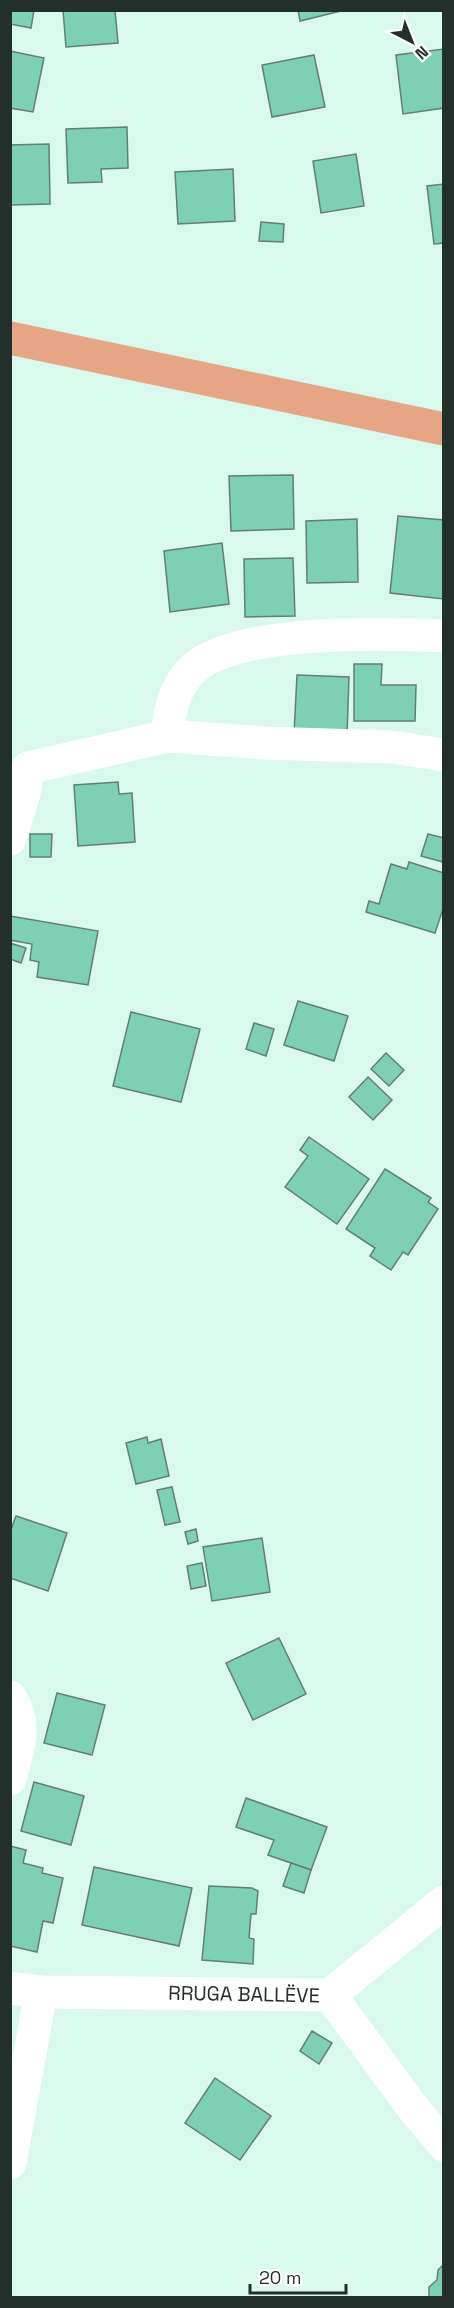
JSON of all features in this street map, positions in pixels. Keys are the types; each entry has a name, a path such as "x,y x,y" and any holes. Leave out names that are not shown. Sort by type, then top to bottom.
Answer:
{"street":[{"path":"168,736 171,711 182,682 193,669 214,656 252,643 361,633 444,636"},
{"path":"10,839 25,790 20,766 168,736 264,743 392,747 444,755"},
{"path":"10,1697 20,1717 21,1730 10,1779"},
{"name":"RRUGA BALLËVE","path":"26,1990 330,1995 444,1902"},
{"path":"10,2163 26,1990"},
{"path":"330,1995 413,2108 444,2145"}],"building":[{"path":"10,10 34,10 31,28 10,24"},
{"path":"63,10 115,10 118,43 66,47"},
{"path":"298,10 345,10 300,21"},
{"path":"444,49 444,108 403,114 396,55"},
{"path":"10,51 44,58 33,112 10,108"},
{"path":"314,55 325,107 272,117 262,65"},
{"path":"127,127 128,168 101,169 102,182 68,183 66,129"},
{"path":"49,144 50,204 10,205 10,145"},
{"path":"356,154 364,206 321,213 313,161"},
{"path":"233,169 235,221 178,224 175,172"},
{"path":"444,184 444,243 434,244 427,186"},
{"path":"261,222 284,224 283,242 259,241"},
{"path":"293,475 294,529 231,531 229,476"},
{"path":"398,516 444,520 444,599 390,593"},
{"path":"357,519 358,582 307,583 306,521"},
{"path":"222,543 229,604 170,612 164,551"},
{"path":"293,558 295,616 245,617 244,559"},
{"path":"354,664 382,664 381,685 416,685 415,721 354,721"},
{"path":"297,675 349,677 347,736 294,734"},
{"path":"118,782 119,794 132,793 135,842 78,846 74,785"},
{"path":"30,834 52,834 51,857 30,857"},
{"path":"428,834 444,838 443,862 421,856"},
{"path":"409,862 444,873 444,906 435,933 366,912 369,901 379,904 391,864 407,869"},
{"path":"10,916 98,931 88,985 37,977 39,962 30,960 32,944 10,940"},
{"path":"10,943 26,948 21,963 10,959"},
{"path":"298,1001 348,1016 334,1061 284,1045"},
{"path":"131,1012 200,1029 181,1102 113,1086"},
{"path":"254,1023 274,1029 266,1056 246,1049"},
{"path":"386,1053 404,1070 389,1086 371,1069"},
{"path":"368,1077 392,1100 373,1120 349,1097"},
{"path":"309,1137 369,1179 337,1224 285,1187 308,1156 300,1150"},
{"path":"385,1169 431,1198 428,1202 438,1209 408,1255 403,1252 391,1270 370,1256 375,1248 346,1229"},
{"path":"147,1437 148,1443 161,1439 169,1476 136,1484 126,1443"},
{"path":"172,1487 180,1522 165,1525 157,1490"},
{"path":"16,1516 67,1533 48,1591 10,1578 10,1532"},
{"path":"196,1529 198,1541 188,1544 185,1532"},
{"path":"262,1538 270,1592 212,1601 203,1547"},
{"path":"202,1563 206,1586 191,1589 187,1566"},
{"path":"279,1638 306,1694 253,1720 226,1663"},
{"path":"57,1693 105,1705 92,1755 44,1743"},
{"path":"34,1782 84,1796 71,1845 21,1831"},
{"path":"246,1798 327,1827 311,1870 268,1855 274,1840 236,1827"},
{"path":"10,1846 26,1850 23,1863 43,1868 42,1873 63,1878 53,1923 43,1921 37,1952 10,1946"},
{"path":"291,1863 311,1870 304,1893 283,1886"},
{"path":"94,1867 192,1888 179,1946 82,1925"},
{"path":"209,1886 252,1888 258,1891 256,1914 251,1914 249,1938 254,1939 253,1964 202,1960"},
{"path":"312,2031 332,2043 319,2064 300,2051"},
{"path":"215,2078 271,2116 240,2160 185,2123"},
{"path":"444,2264 444,2298 429,2298 429,2287 437,2280 438,2270"}],"waterway":[{"path":"10,338 444,429"}]}
